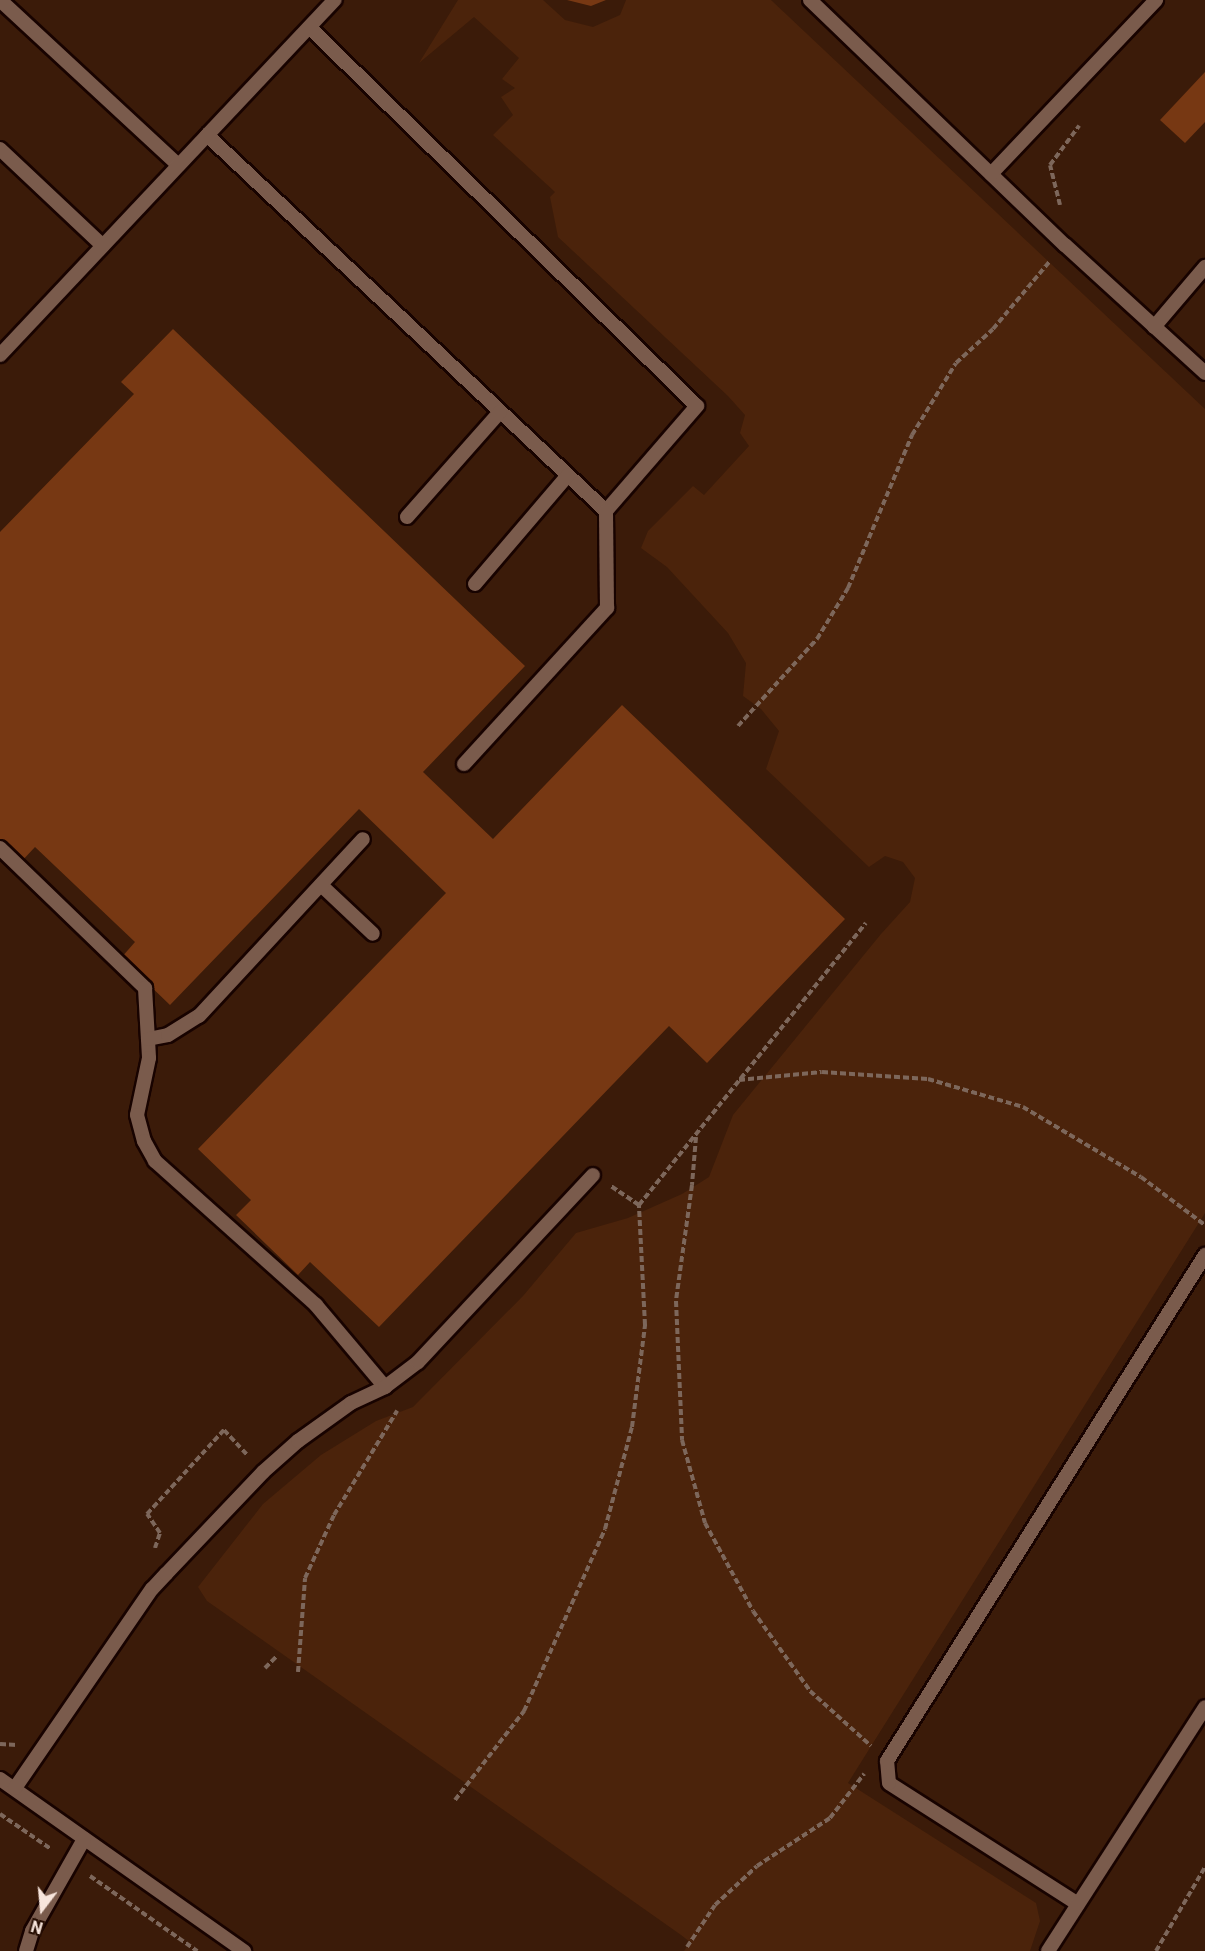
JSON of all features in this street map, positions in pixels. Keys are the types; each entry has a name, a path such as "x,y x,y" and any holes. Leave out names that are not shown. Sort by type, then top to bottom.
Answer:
{"lane":[{"path":"0,0 178,165"},
{"path":"0,355 335,0"},
{"path":"810,0 1065,245 1205,373"},
{"path":"991,174 1156,0"},
{"path":"309,27 697,406 606,511 607,608 464,764"},
{"path":"207,135 606,511"},
{"path":"0,148 103,246"},
{"path":"1154,327 1205,267"},
{"path":"407,517 500,412"},
{"path":"475,584 568,475"},
{"path":"148,1039 168,1035 199,1016 363,839"},
{"path":"0,848 145,988 149,1058 137,1115 144,1141 155,1161 316,1305 385,1387"},
{"path":"321,885 372,934"},
{"path":"15,1788 152,1589 263,1472 298,1441 351,1403 385,1387 418,1362 593,1175"},
{"path":"1078,1904 889,1783 887,1761 1205,1255"},
{"path":"1048,1951 1205,1707"},
{"path":"0,1779 244,1951"},
{"path":"26,1951 32,1931 84,1839"}],"path":[{"path":"1065,210 1059,204 1050,165 1079,126"},
{"path":"738,726 816,639 848,588 912,435 956,363 993,329 1065,245"},
{"path":"455,1800 524,1711 605,1529 632,1427 645,1325 639,1205 866,923"},
{"path":"739,1080 822,1072 928,1079 1023,1107 1141,1177 1205,1225"},
{"path":"696,1137 692,1185 676,1300 682,1440 705,1523 753,1611 810,1691 887,1761"},
{"path":"593,1175 639,1205"},
{"path":"298,1672 305,1578 334,1515 397,1411"},
{"path":"265,1668 276,1657"},
{"path":"0,1814 197,1951"},
{"path":"1156,1951 1205,1867"}],"shaded area":[{"path":"0,0 1205,0 1205,1951 0,1951"},
{"path":"458,0 543,0 565,20 593,27 620,15 626,0 771,0 1205,409 1205,1213 848,1783 1036,1903 1040,1921 1030,1951 684,1951 690,1942 681,1935 207,1601 198,1587 263,1504 321,1455 376,1421 413,1407 523,1296 576,1233 628,1218 682,1194 709,1177 733,1115 881,934 910,902 915,878 903,862 885,856 869,867 766,769 779,731 761,709 743,696 746,663 728,633 667,567 641,548 648,531 693,486 704,495 749,446 740,433 745,415 728,396 558,237 550,197 555,192 493,135 513,115 501,97 515,88 502,79 519,58 474,17 419,63"}],"building":[{"path":"567,0 606,0 591,6"},
{"path":"1205,72 1205,122 1185,143 1160,120"},
{"path":"173,329 525,666 423,772 493,839 622,705 845,919 707,1063 669,1026 379,1327 310,1262 298,1275 236,1215 251,1200 198,1149 446,893 359,809 170,1005 121,958 135,942 35,847 21,862 0,842 0,532 134,394 121,382"}]}
